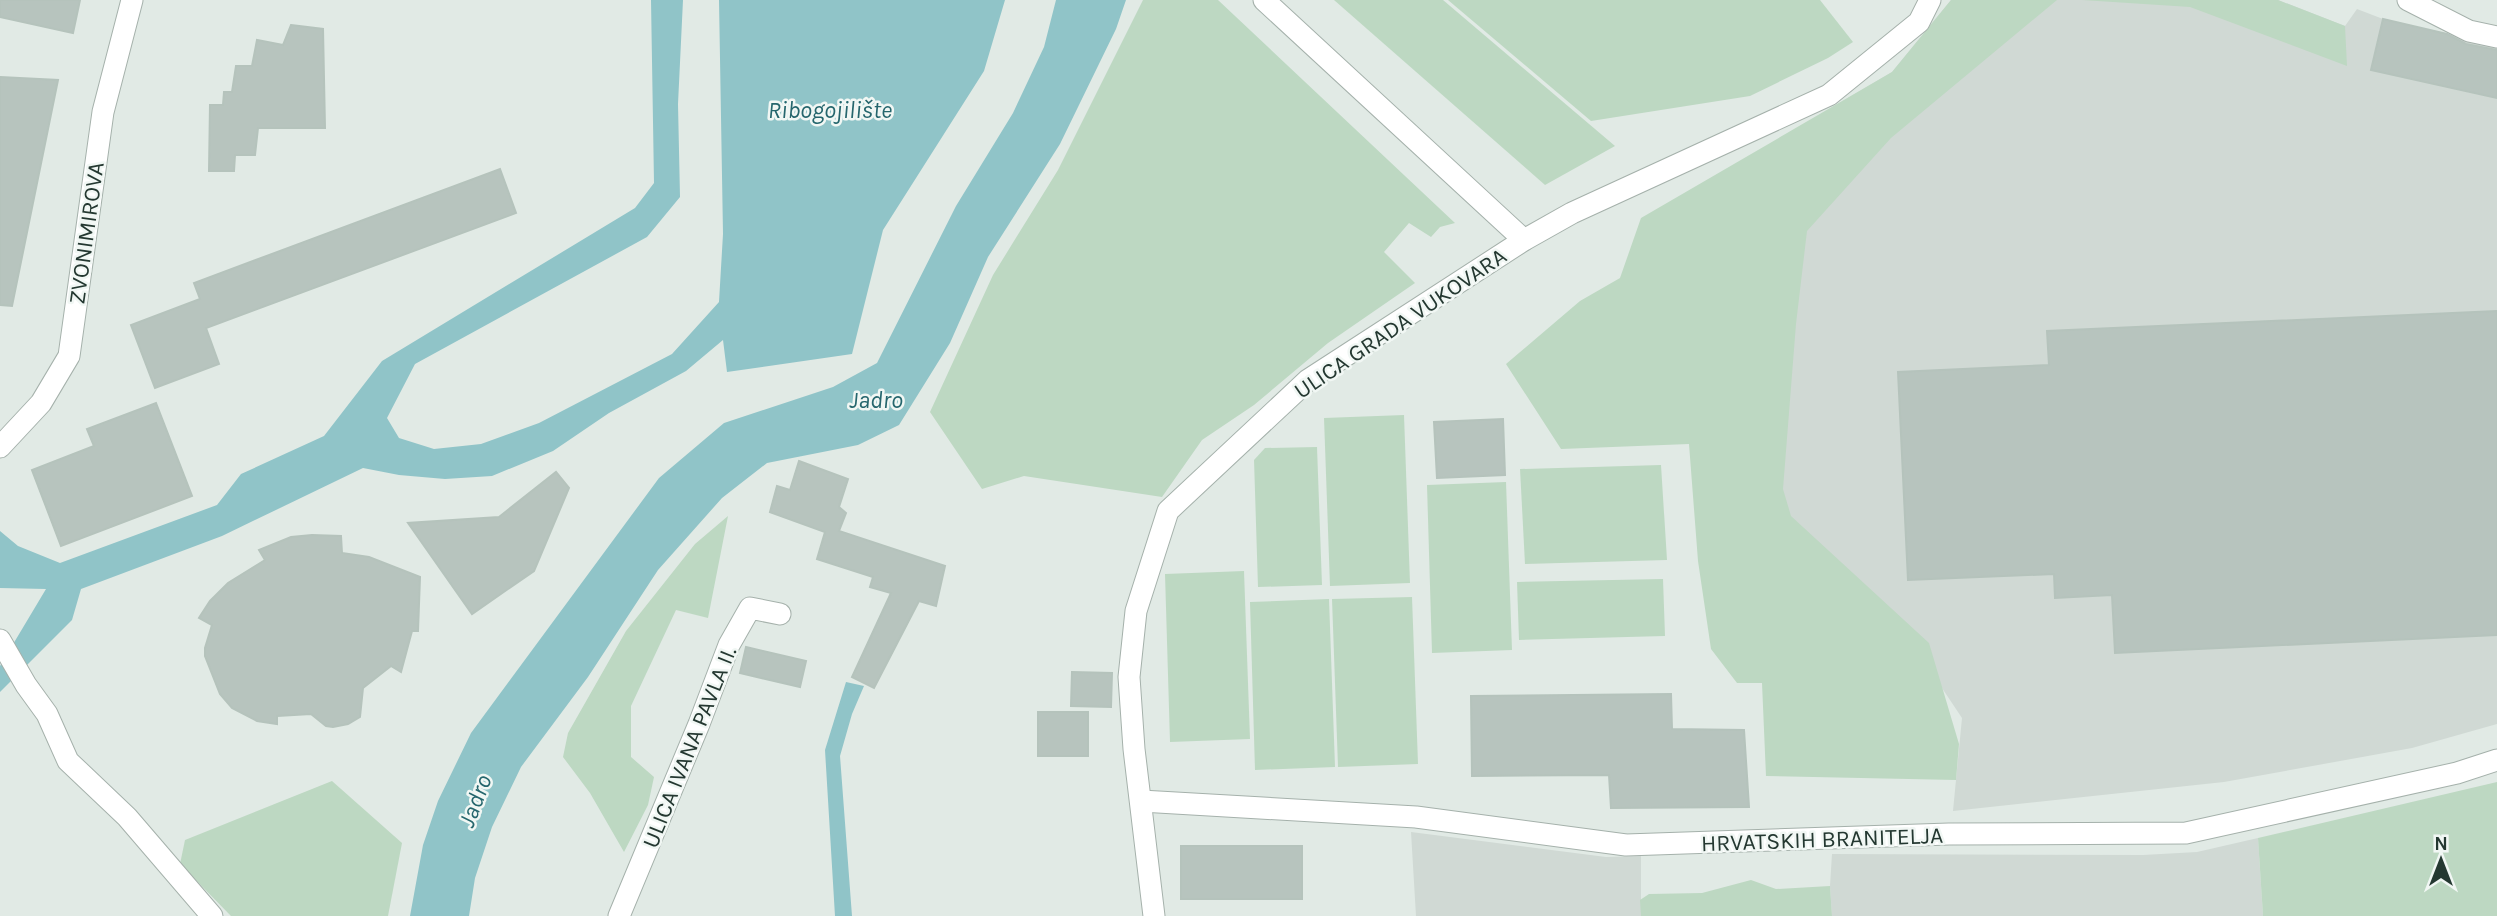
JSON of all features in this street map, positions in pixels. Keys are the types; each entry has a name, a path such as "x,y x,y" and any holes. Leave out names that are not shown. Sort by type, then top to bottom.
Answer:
{"street":[{"name":"ZVONIMIROVA","path":"0,447 41,403 69,356 103,112 132,0"},
{"path":"1264,0 1524,240"},
{"name":"ULICA GRADA VUKOVARA","path":"1154,916 1134,749 1129,677 1136,611 1168,511 1308,380 1524,240 1572,212 1829,95 1919,22 1930,0"},
{"path":"2408,0 2469,31 2497,37"},
{"name":"ULICA IVANA PAVLA II.","path":"619,916 729,645 750,608 780,614"},
{"path":"0,640 26,685 47,714 68,761 127,817 212,916"},
{"name":"HRVATSKIH BRANITELJA","path":"1141,801 1416,817 1626,845 1949,834 2186,833 2457,773 2497,760"}],"shaded area":[{"path":"1951,0 2278,0 2345,26 2357,9 2383,19 2497,45 2497,724 2412,748 2224,782 1953,811 1962,718 1922,658 1742,649 1703,184 1892,72"},
{"path":"1411,832 1606,857 1641,856 1641,916 1416,916"},
{"path":"2258,838 2263,916 1832,916 1832,854 2143,855 2197,852"}],"green space":[{"path":"1143,0 1218,0 1455,223 1440,227 1431,237 1409,223 1384,252 1415,283 1328,343 1254,405 1202,440 1162,497 1024,476 982,489 930,412 993,275 1058,170"},
{"path":"1334,0 1443,0 1615,146 1545,185"},
{"path":"1448,0 1820,0 1853,42 1828,58 1750,96 1591,121"},
{"path":"1951,0 2057,0 1891,138 1807,231 1796,324 1783,489 1791,516 1929,643 1959,744 1956,780 1766,776 1762,683 1737,683 1711,649 1698,561 1689,444 1561,449 1506,364 1580,301 1620,278 1641,218 1892,72"},
{"path":"2082,0 2278,0 2345,26 2347,66 2190,7"},
{"path":"1404,415 1410,583 1330,586 1324,418"},
{"path":"1317,447 1322,585 1258,587 1254,460 1265,448"},
{"path":"1661,465 1667,560 1525,564 1520,469"},
{"path":"1506,482 1512,650 1432,653 1427,485"},
{"path":"728,516 708,618 676,610 631,706 631,757 654,777 648,805 624,852 590,793 563,757 568,733 626,631 695,544"},
{"path":"1244,571 1250,739 1170,742 1165,574"},
{"path":"1663,579 1665,636 1519,640 1517,582"},
{"path":"1412,597 1418,764 1338,767 1332,599"},
{"path":"1329,599 1335,767 1255,770 1250,602"},
{"path":"332,781 402,843 388,916 231,916 180,864 185,840"},
{"path":"2497,782 2497,916 2263,916 2258,838"},
{"path":"1751,880 1776,889 1830,886 1832,916 1641,916 1640,900 1649,894 1702,893"}],"water":[{"name":"Ribogojilište","path":"651,0 683,0 678,104 680,197 647,237 415,364 387,418 399,438 434,449 481,444 539,423 672,354 719,302 723,234 719,0 1005,0 984,71 883,230 852,354 727,372 723,340 686,371 609,413 553,451 492,476 445,479 399,475 363,468 222,536 81,589 72,620 0,692 0,666 46,589 0,588 0,531 18,546 60,563 217,505 241,474 324,436 382,361 635,208 654,183"},
{"name":"Jadro","path":"1056,0 1126,0 1116,29 1060,144 988,257 950,343 899,425 858,445 767,463 722,498 658,570 588,677 521,767 492,827 475,878 469,916 410,916 423,845 438,801 471,733 659,478 724,423 833,387 877,363 956,206 1013,113 1044,47"},
{"path":"846,682 864,686 852,714 840,756 852,916 835,916 825,750"}],"building":[{"path":"0,0 80,0 73,33 0,17"},
{"path":"2383,19 2447,34 2466,44 2497,50 2497,98 2371,70"},
{"path":"291,25 323,29 325,128 258,128 255,155 235,155 234,171 209,171 210,105 223,105 224,92 232,92 236,66 252,66 257,40 283,45"},
{"path":"0,77 58,80 12,306 0,305"},
{"path":"500,169 516,213 206,328 219,364 155,388 131,325 200,299 194,283"},
{"path":"2497,311 2497,635 2115,653 2112,595 2055,598 2054,574 1908,580 1898,372 2049,365 2047,331"},
{"path":"156,403 192,496 61,546 32,470 94,446 87,429"},
{"path":"1503,419 1505,475 1437,478 1434,422"},
{"path":"799,461 848,479 839,507 846,513 839,531 945,566 936,606 919,601 874,688 852,677 891,593 870,587 873,577 817,559 825,532 770,512 777,486 790,490"},
{"path":"556,472 569,488 534,571 472,614 408,523 499,517"},
{"path":"341,536 342,553 369,557 420,577 418,631 412,631 401,672 391,666 363,688 360,717 348,724 326,726 311,714 277,716 277,724 257,721 232,708 220,694 205,656 212,625 199,618 210,601 228,583 265,560 259,550 291,537"},
{"path":"746,647 806,661 800,687 740,673"},
{"path":"1072,672 1112,673 1111,707 1071,706"},
{"path":"1671,694 1672,729 1744,730 1749,807 1611,808 1609,775 1472,776 1471,696"},
{"path":"1038,712 1088,712 1088,756 1038,756"},
{"path":"1181,846 1302,846 1302,899 1181,899"}]}
